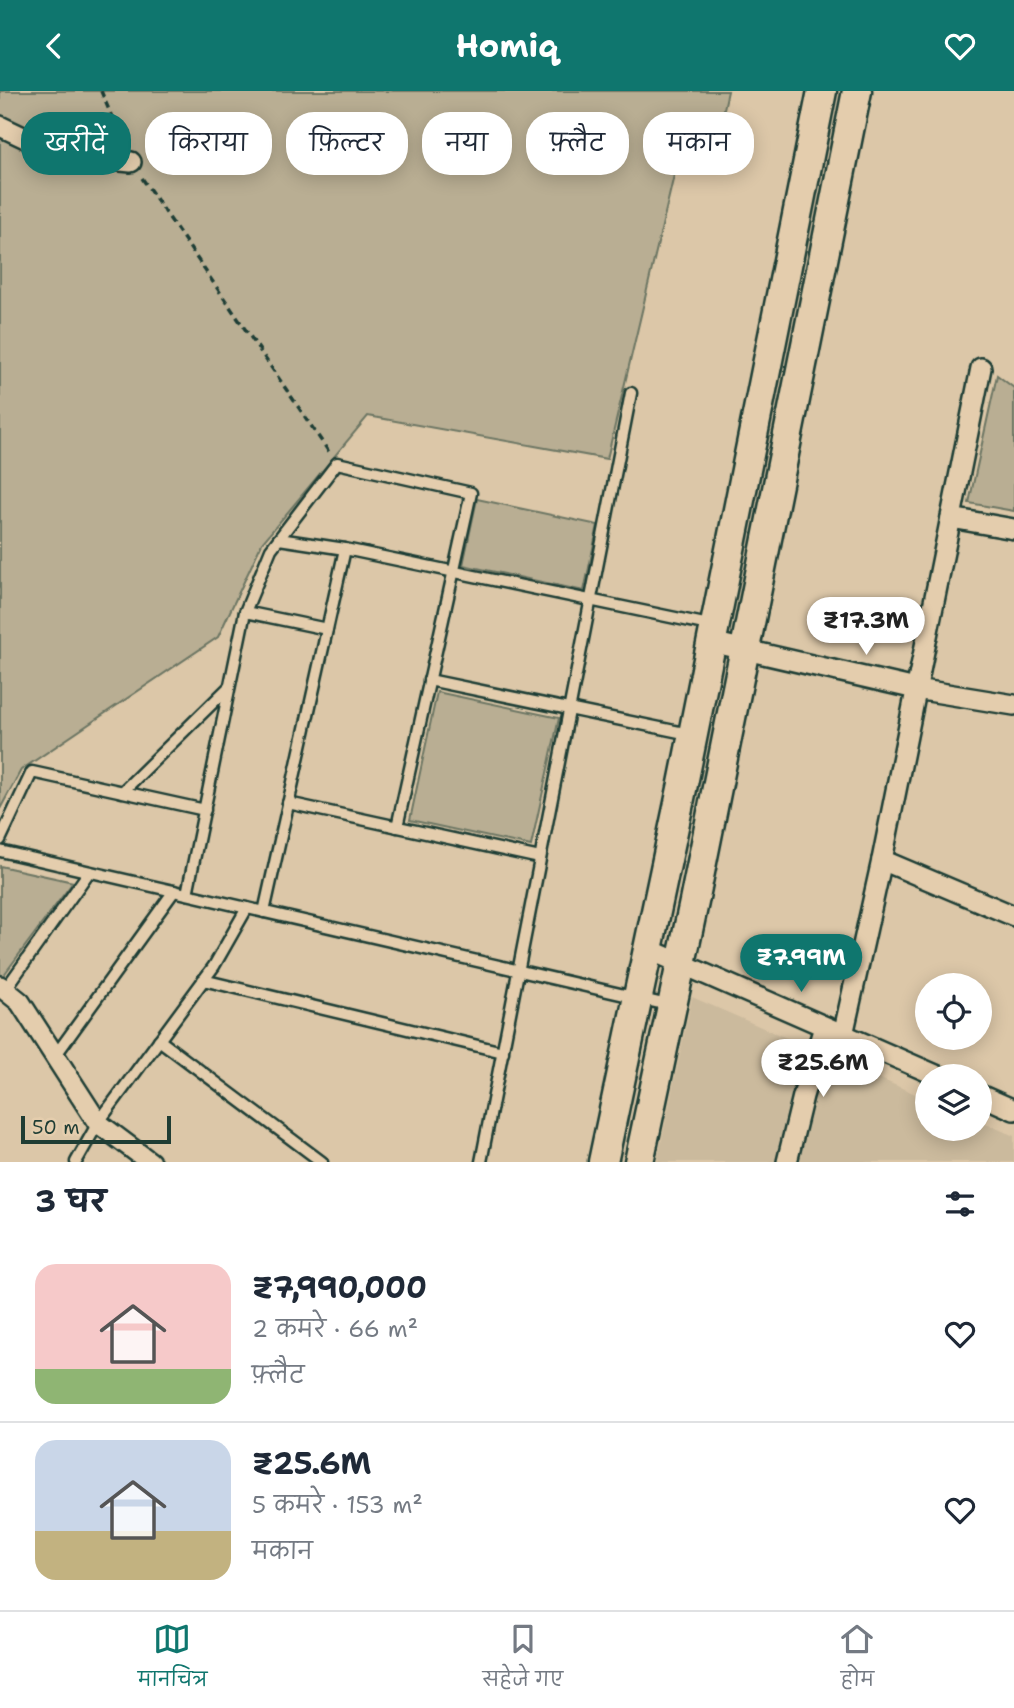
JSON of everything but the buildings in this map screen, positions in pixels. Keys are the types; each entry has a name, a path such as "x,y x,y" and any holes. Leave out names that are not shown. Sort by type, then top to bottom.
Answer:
{"street":[{"path":"603,1162 822,91"},
{"path":"639,1162 857,91"},
{"path":"0,126 21,136"},
{"path":"844,1035 981,368"},
{"path":"951,518 1014,529"},
{"path":"713,634 745,650 916,689 1014,705"},
{"path":"882,860 1014,916"},
{"path":"648,949 915,1066"},
{"path":"2,988 20,1002 98,1123 150,1162"},
{"path":"787,1162 824,1027"},
{"path":"992,1100 1014,1109"}],"lane":[{"path":"481,1162 631,393"},
{"path":"187,894 245,613 271,549 337,463 471,493 397,827"},
{"path":"279,539 345,549 590,600 713,634"},
{"path":"264,912 345,549"},
{"path":"245,613 327,629"},
{"path":"429,680 692,734"},
{"path":"122,792 230,685"},
{"path":"0,840 32,772 205,810"},
{"path":"288,803 540,858"},
{"path":"0,851 672,1006"},
{"path":"2,988 89,872"},
{"path":"55,1056 174,891"},
{"path":"76,1162 98,1123 203,980 247,908"},
{"path":"203,980 503,1052"},
{"path":"159,1040 322,1162"}],"path":[{"path":"101,91 110,112"},
{"path":"131,162 337,463"}],"shaded area":[{"path":"0,91 728,91 723,112 643,112 643,175 674,175 607,459 368,416 262,543 218,637 21,770 0,809"},
{"path":"997,375 1014,388 1014,511 969,503"},
{"path":"477,499 598,525 584,591 463,565"},
{"path":"437,692 559,718 531,846 410,820"},
{"path":"0,866 73,882 3,976 0,974"},
{"path":"692,997 915,1094 915,1141 992,1141 992,1126 1014,1136 1014,1162 657,1162"}]}
